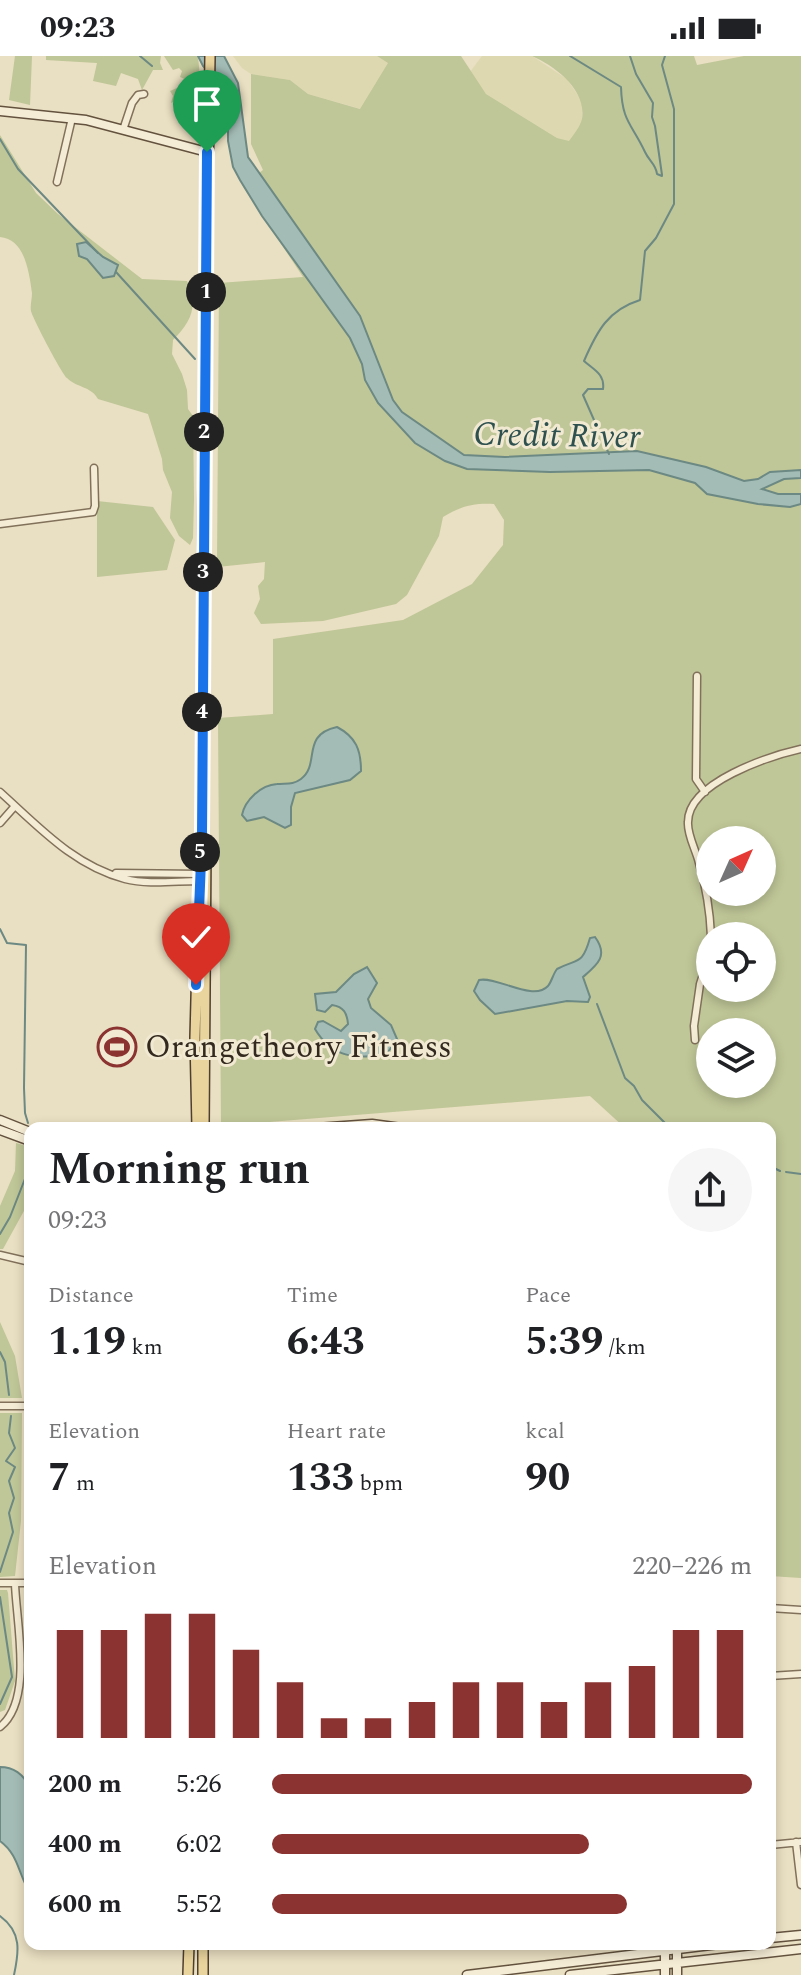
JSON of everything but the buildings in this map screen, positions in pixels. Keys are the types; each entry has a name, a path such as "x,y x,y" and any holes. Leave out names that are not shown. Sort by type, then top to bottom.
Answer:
{"main road":[{"path":"204,1122 202,836 210,56"},
{"path":"0,111 72,118 207,152"},
{"path":"197,1122 195,1038 203,877"},
{"path":"0,1120 24,1130"},
{"path":"0,1130 24,1139"},
{"path":"776,1937 801,1935"},
{"path":"570,1975 801,1949"},
{"path":"186,1975 189,1950"},
{"path":"203,1950 203,1975"},
{"path":"467,1975 644,1950"},
{"path":"665,1950 665,1975"},
{"path":"677,1950 677,1975"}],"street":[{"path":"123,130 132,103 138,95 144,94"},
{"path":"57,182 72,118"},
{"path":"0,524 93,512 94,468"},
{"path":"697,676 696,779 705,792"},
{"path":"709,922 704,885 687,824 694,802 752,764 801,749"},
{"path":"0,792 67,852 88,865 133,880 203,877"},
{"path":"0,823 15,806"},
{"path":"695,1040 698,1002"},
{"path":"0,1255 24,1261"},
{"path":"0,1406 24,1406"},
{"path":"0,1583 24,1583"},
{"path":"0,1727 9,1720 22,1679 15,1583"},
{"path":"776,1608 801,1610"},
{"path":"776,1676 801,1674"},
{"path":"776,1844 798,1842 801,1885"}],"shaded area":[{"path":"233,56 377,56 389,63 361,109 308,94 290,80 251,74"},
{"path":"482,56 532,56 567,79 583,103 582,122 569,142 557,138 486,94 470,72"}],"green space":[{"path":"15,56 32,56 30,105 9,100"},
{"path":"46,56 161,56 163,70 153,70 142,90 138,79 121,73 116,86 93,81 97,63 46,60"},
{"path":"164,56 198,56 202,99 200,114 185,96 171,103 173,96 170,91 186,84 187,80 180,77 182,71 179,68 173,70"},
{"path":"377,56 461,56 486,94 557,138 569,141 582,119 580,98 568,80 532,56 694,56 697,65 744,56 801,56 801,1578 776,1576 776,1122 618,1122 590,1096 270,1122 221,1122 218,718 273,714 273,639 403,620 472,584 503,545 504,520 494,504 456,510 443,517 439,536 407,595 396,604 323,621 261,624 254,613 260,599 258,586 264,579 265,562 217,567 219,283 303,277 242,185 263,170 251,144 251,74 290,80 308,94 360,109 388,63"},
{"path":"0,135 36,193 58,214 142,279 187,281 193,306 189,320 173,340 172,354 182,374 188,409 193,416 194,499 190,545 179,536 170,518 172,492 148,414 98,399 92,392 67,378 33,316 31,285 24,258 15,244 0,237"},
{"path":"97,501 153,507 175,540 167,570 97,577"},
{"path":"16,1143 24,1145 24,1211 3,1249 0,1249 0,1206 15,1171"},
{"path":"0,1322 15,1356 22,1398 0,1398"},
{"path":"0,1413 22,1413 21,1521 15,1576 0,1577"},
{"path":"0,1590 7,1590 8,1593 15,1681 5,1710 0,1712"}],"water":[{"name":"Credit River","path":"198,56 224,56 238,83 248,157 360,316 393,400 402,412 464,455 505,457 637,451 706,467 744,481 758,479 770,472 801,470 801,478 784,479 762,489 778,494 801,494 801,504 790,507 758,504 707,494 695,483 649,470 550,472 467,469 445,461 415,443 378,403 365,380 362,364 350,338 262,216 240,180 233,167 228,141 228,108 222,86"},
{"path":"86,242 118,265 114,276 103,278 87,259 79,256 77,244"},
{"path":"337,727 349,735 356,745 361,771 350,780 295,793 291,825 285,828 264,817 247,821 242,815 250,799 265,787 301,779 310,766 319,736"},
{"path":"595,937 601,955 597,964 583,977 590,997 588,1002 567,1001 495,1014 474,991 479,980 524,990 541,990 548,986 557,969 582,957 590,938"},
{"path":"367,967 377,983 368,999 371,1008 391,1025 397,1039 386,1055 365,1057 337,1051 315,1029 318,1022 323,1021 341,1031 348,1024 346,1014 339,1007 332,1005 325,1012 317,1010 315,994 336,992 354,974"},
{"path":"0,1767 18,1772 24,1778 24,1881 15,1859 0,1841"}],"waterway":[{"path":"140,56 152,66"},
{"path":"570,56 621,87 628,122 657,174 662,176"},
{"path":"630,56 636,74 653,103 652,117 662,175"},
{"path":"609,454 583,395 588,389 603,389 602,380 584,361 605,323 629,304 640,300 645,251 656,238 674,204 674,109 662,65 665,56"},
{"path":"0,139 18,169 98,253"},
{"path":"116,272 195,359"},
{"path":"0,929 7,943 26,945 24,1088 28,1122"},
{"path":"597,1004 625,1078 664,1122"},
{"path":"776,1169 780,1171"},
{"path":"786,1172 801,1174"},
{"path":"0,1234 24,1181"},
{"path":"0,1352 5,1362 9,1395"},
{"path":"0,1572 13,1532 9,1513 14,1498 9,1481 15,1467 6,1461 15,1448 9,1433 11,1416"},
{"path":"0,1597 12,1677 0,1704"},
{"path":"0,1916 12,1929 17,1943 14,1975"}],"place":[{"name":"Orangetheory Fitness","path":"117,1047"}],"route":[{"path":"196,985 202,836 207,152"}]}
